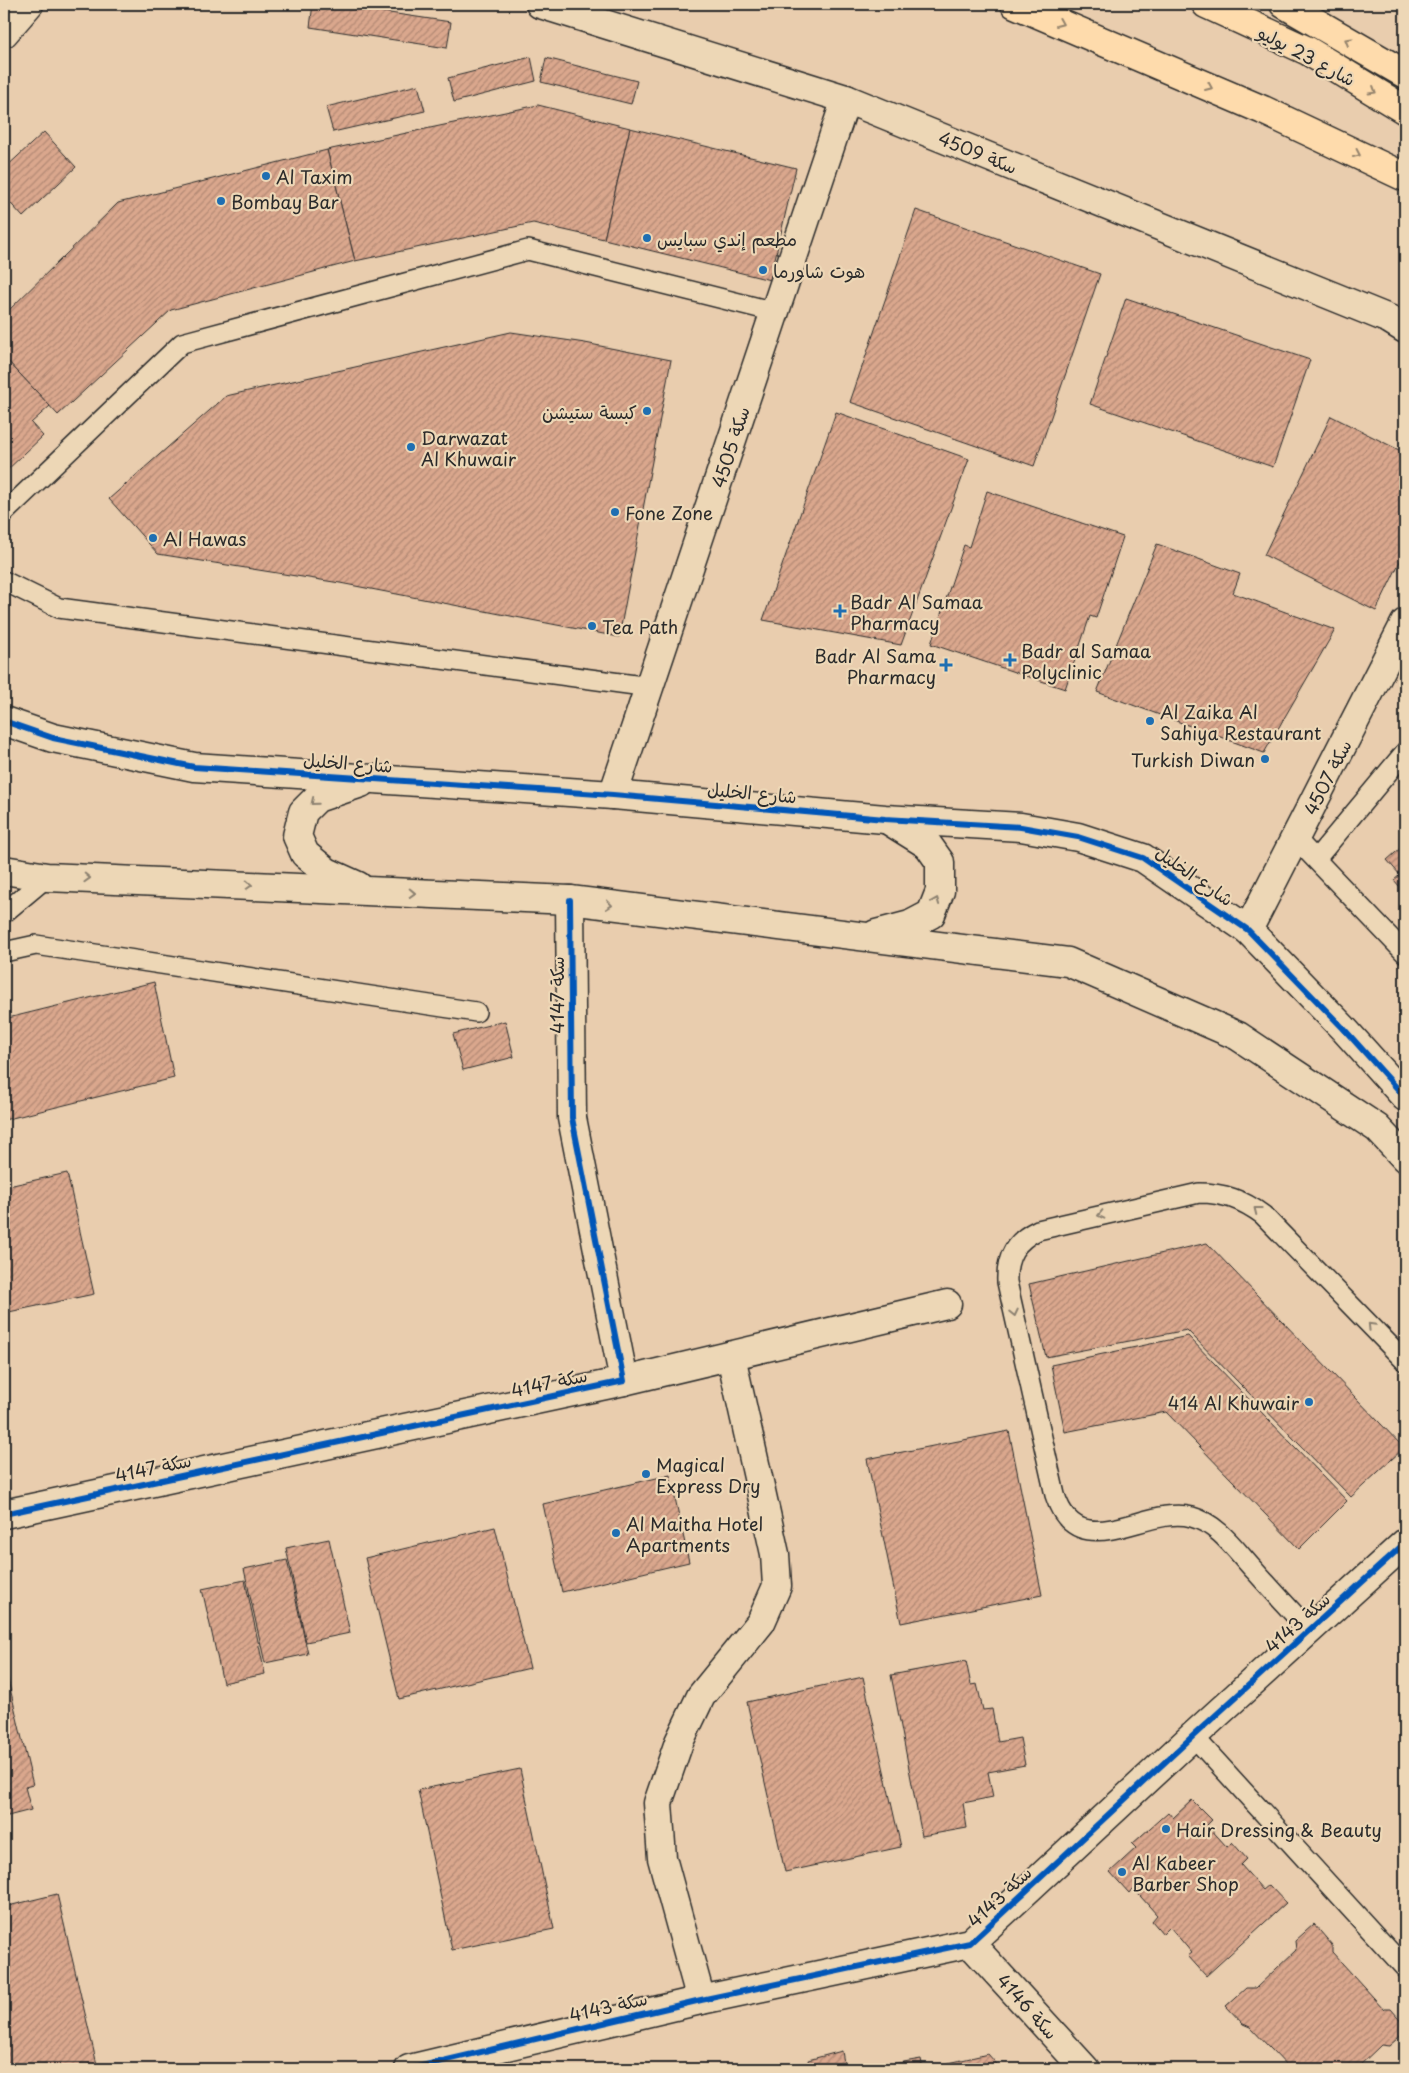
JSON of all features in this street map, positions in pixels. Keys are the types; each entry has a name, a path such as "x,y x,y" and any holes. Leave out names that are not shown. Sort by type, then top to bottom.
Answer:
{"main road":[{"path":"1015,4 1263,110 1405,177"},
{"name":"شارع 23 يوليو","path":"1206,4 1308,51 1405,110"},
{"name":"شارع 23 يوليو","path":"1284,4 1405,74"}],"street":[{"path":"4,33 29,4"},
{"name":"سكة 4509","path":"540,4 846,99 1389,319 1405,329"},
{"name":"سكة 4505","path":"613,795 846,99"},
{"name":"سكة 4507","path":"1248,930 1405,623"},
{"name":"شارع الخليل","path":"4,721 53,738 194,766 613,795 885,819 1021,827 1078,837 1143,858 1248,930 1343,1028 1405,1097"},
{"path":"370,891 327,872 305,854 297,836 302,812 317,798 375,779"},
{"path":"865,937 910,925 931,914 940,891 940,862 928,845 885,819"},
{"path":"4,870 47,877 570,900 1068,962 1238,1036 1377,1128 1405,1158"},
{"name":"سكة 4147","path":"570,900 572,1118 624,1381"},
{"name":"سكة 4147","path":"4,1514 624,1381 947,1304"},
{"path":"701,2000 662,1858 658,1803 679,1742 701,1696 761,1622 777,1586 775,1554 731,1356"},
{"name":"سكة 4143","path":"409,2069 701,2000 970,1943 1405,1543"},
{"name":"سكة 4146","path":"970,1943 1085,2069"}],"lane":[{"path":"4,513 182,343 528,250 775,312"},
{"path":"4,581 59,608 650,687"},
{"path":"1316,859 1405,752"},
{"path":"1296,839 1405,953"},
{"path":"4,913 47,877"},
{"path":"4,952 36,945 476,1012"},
{"path":"1310,1630 1223,1536 1204,1522 1193,1517 1169,1515 1100,1532 1087,1530 1074,1524 1064,1514 1058,1505 1055,1495 1007,1282 1006,1269 1009,1256 1016,1245 1026,1236 1038,1230 1199,1193 1216,1193 1234,1197 1249,1204 1263,1215 1405,1361"},
{"path":"1193,1736 1405,1968"}],"building":[{"path":"313,4 328,4 451,22 447,48 310,27"},
{"path":"531,57 536,81 454,102 448,78"},
{"path":"546,58 637,81 631,104 541,82"},
{"path":"418,85 425,111 333,132 326,107"},
{"path":"538,105 630,128 604,239 533,223 355,261 327,150"},
{"path":"630,128 796,168 770,280 604,239"},
{"path":"44,132 76,167 23,217 4,196 4,169"},
{"path":"327,150 355,261 171,310 58,415 4,357 4,315 118,203"},
{"path":"916,210 1100,274 1034,466 850,402"},
{"path":"1126,298 1310,360 1273,467 1090,404"},
{"name":"Darwazat Al Khuwair","path":"511,332 585,343 671,360 619,637 340,583 158,554 109,499 226,396"},
{"path":"4,357 50,406 31,423 43,436 4,473"},
{"path":"836,412 969,459 901,645 763,620"},
{"path":"1331,416 1405,453 1405,551 1376,611 1264,555"},
{"path":"987,491 1123,537 1096,618 1090,616 1065,689 931,644 964,545 969,547"},
{"path":"1157,544 1240,574 1233,593 1335,630 1264,753 1097,692"},
{"path":"1405,840 1405,893 1394,880 1400,875 1387,860 1403,846"},
{"path":"154,982 174,1078 4,1120 4,1019"},
{"path":"505,1021 514,1057 463,1070 453,1034"},
{"path":"67,1173 94,1294 4,1313 4,1187"},
{"name":"414 Al Khuwair","path":"1207,1243 1404,1448 1351,1497 1187,1330 1046,1357 1029,1284"},
{"path":"1188,1336 1347,1501 1299,1549 1166,1412 1065,1432 1051,1365"},
{"path":"1009,1431 1042,1595 901,1623 867,1459"},
{"name":"Al Maitha Hotel Apartments","path":"670,1475 689,1562 562,1592 543,1504"},
{"path":"495,1527 530,1668 399,1699 365,1558"},
{"path":"329,1539 350,1633 306,1642 286,1548"},
{"path":"287,1560 308,1654 265,1663 244,1569"},
{"path":"245,1580 265,1674 223,1683 202,1589"},
{"path":"966,1661 971,1685 977,1684 983,1710 992,1709 998,1742 1020,1738 1025,1765 988,1772 993,1797 963,1803 967,1828 922,1836 891,1675"},
{"path":"4,1663 33,1785 25,1787 31,1810 4,1817"},
{"path":"863,1677 901,1847 785,1872 747,1702"},
{"path":"520,1769 554,1929 452,1950 418,1790"},
{"path":"1192,1800 1212,1820 1207,1825 1227,1847 1232,1842 1247,1859 1241,1865 1263,1890 1269,1885 1286,1903 1206,1976 1188,1956 1192,1953 1170,1927 1163,1934 1152,1921 1157,1915 1133,1888 1129,1893 1110,1872 1136,1848 1132,1844 1168,1812 1173,1818"},
{"path":"57,1894 98,2069 4,2069 4,1907"},
{"path":"1314,1924 1332,1945 1332,1952 1384,2009 1391,2009 1405,2025 1405,2032 1389,2046 1381,2045 1356,2069 1290,2069 1250,2027 1243,2024 1226,2006 1246,1988 1256,1988 1296,1950 1295,1941"},
{"path":"842,2051 845,2069 810,2069 808,2060"},
{"path":"988,2054 1001,2069 927,2069 927,2068"},
{"path":"921,2059 923,2069 863,2069"}],"cycle path":[{"path":"4,721 53,738 194,767 613,795 885,819 1021,827 1078,837 1143,858 1248,930 1343,1028 1405,1097"},
{"path":"4,1514 624,1381 572,1118 570,900"},
{"path":"409,2069 701,2000 970,1943 1405,1543"}],"place":[{"name":"Al Taxim","path":"266,176"},
{"name":"Bombay Bar","path":"221,201"},
{"name":"مطعم إندي سبايس","path":"647,238"},
{"name":"هوت شاورما","path":"763,270"},
{"name":"كبسة ستيشن","path":"647,411"},
{"name":"Darwazat Al Khuwair","path":"411,447"},
{"name":"Fone Zone","path":"615,512"},
{"name":"Al Hawas","path":"153,538"},
{"name":"Badr Al Samaa Pharmacy","path":"840,611"},
{"name":"Tea Path","path":"592,626"},
{"name":"Badr al Samaa Polyclinic","path":"1010,660"},
{"name":"Badr Al Sama Pharmacy","path":"946,665"},
{"name":"Al Zaika Al Sahiya Restaurant","path":"1150,721"},
{"name":"Turkish Diwan","path":"1265,759"},
{"name":"414 Al Khuwair","path":"1309,1402"},
{"name":"Magical Express Dry","path":"646,1474"},
{"name":"Al Maitha Hotel Apartments","path":"616,1533"},
{"name":"Hair Dressing & Beauty","path":"1166,1829"},
{"name":"Al Kabeer Barber Shop","path":"1122,1872"}]}
